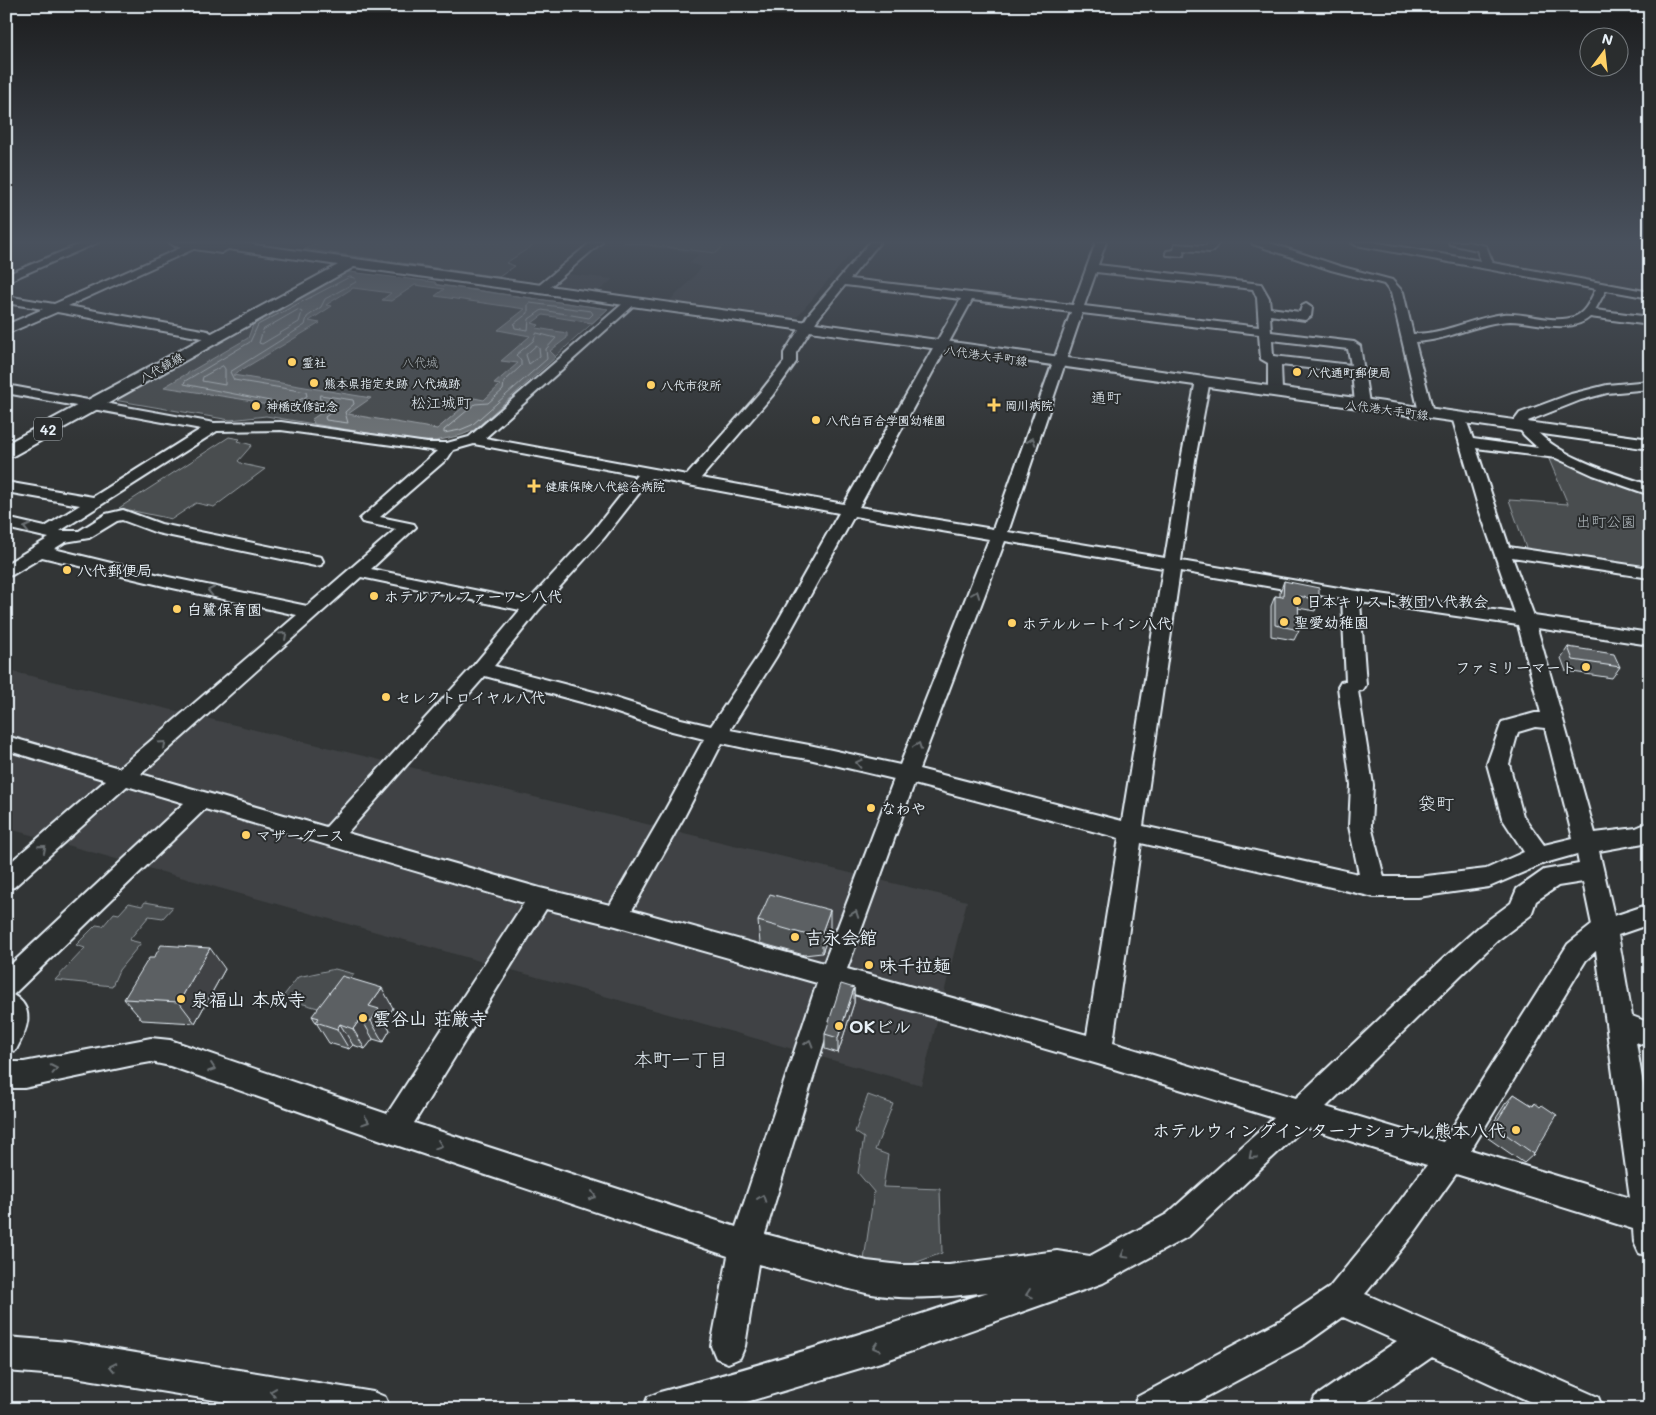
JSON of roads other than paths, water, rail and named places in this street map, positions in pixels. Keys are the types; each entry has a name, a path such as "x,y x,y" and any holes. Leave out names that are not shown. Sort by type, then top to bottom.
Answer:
{"main road":[{"name":"八代鏡線","path":"91,405 101,396 259,308"},
{"name":"八代鏡線","path":"6,452 263,308"},
{"name":"八代港大手町線","path":"666,308 1650,444"},
{"name":"八代港大手町線","path":"1202,382 1428,415 1460,417"}],"street":[{"path":"6,330 56,308"},
{"path":"56,308 208,335"},
{"path":"474,440 623,308"},
{"path":"690,480 768,393 790,362 790,353 820,308"},
{"path":"616,916 673,817 716,734 766,657 961,308"},
{"path":"1071,308 1354,346 1362,403"},
{"path":"1306,308 1305,316 1263,311 1267,359 1358,370"},
{"path":"1402,308 1426,412"},
{"path":"1520,318 1525,308"},
{"path":"1410,338 1447,332 1493,320 1520,318 1565,322 1580,319 1591,308"},
{"path":"728,1346 746,1245 832,976 999,535 1079,309"},
{"path":"1588,313 1650,321"},
{"path":"1274,360 1275,391"},
{"path":"1098,1051 1188,460 1202,382"},
{"path":"1650,384 1607,389 1576,397 1525,416 1522,421 1524,427 1536,440 1613,478 1650,490"},
{"path":"6,389 214,427 281,426 427,447 447,447 474,440 849,510 1173,565 1351,595 1650,639"},
{"path":"6,743 126,776 201,800 540,898 616,916 1098,1051 1450,1158 1649,1225 1605,929 1586,843 1526,620 1504,551 1486,506 1460,417"},
{"path":"6,571 40,551 54,535 97,502 214,427"},
{"path":"1469,443 1564,455"},
{"path":"6,880 408,527 368,520 443,455 447,447"},
{"path":"330,837 598,535 647,472"},
{"path":"6,487 97,502"},
{"path":"6,523 54,535 83,535 112,517 123,516 157,528 315,561"},
{"path":"40,551 168,582 310,612"},
{"path":"1504,551 1650,573"},
{"path":"358,571 532,608"},
{"path":"1351,595 1356,685 1348,687 1362,786 1360,826 1374,886"},
{"path":"481,669 716,734 907,774 1131,832 1374,886 1418,887 1490,878 1539,856 1586,843 1641,836 1650,831"},
{"path":"1539,856 1513,818 1498,764 1510,727 1535,720 1553,721"},
{"path":"6,986 201,800"},
{"path":"660,1409 788,1374 884,1344 1092,1272 1178,1225 1301,1112 1453,966 1489,933 1522,908 1525,896 1552,877 1592,871"},
{"path":"393,1130 540,898"},
{"path":"1149,1409 1293,1332 1340,1300 1401,1224 1450,1158 1577,952 1605,929 1650,914"},
{"path":"6,1004 14,1014 14,1027 6,1041"},
{"path":"1620,1024 1650,1035"},
{"path":"6,1075 24,1075 134,1052 151,1050 170,1053 393,1130 700,1231 867,1277 901,1281 949,1280 1057,1268 1092,1272"},
{"path":"1340,1300 1586,1409"},
{"path":"1327,1409 1429,1339"},
{"path":"6,1354 70,1358 373,1409"}],"water":[{"path":"279,308 329,308 309,321 320,323 233,375 371,398 348,414 437,429 474,398 484,400 500,385 494,384 518,363 501,361 530,336 498,330 525,309 518,308 608,309 592,323 543,315 532,323 539,325 536,328 567,333 567,338 550,351 556,357 474,430 436,441 416,441 314,424 312,419 330,407 308,401 291,411 274,408 272,405 251,403 253,401 164,387 248,338 254,322"}],"place":[{"name":"霊社","path":"292,362"},
{"name":"八代通町郵便局","path":"1297,372"},
{"name":"熊本県指定史跡 八代城跡","path":"314,383"},
{"name":"八代市役所","path":"651,385"},
{"name":"岡川病院","path":"994,405"},
{"name":"神橋改修記念","path":"256,406"},
{"name":"八代白百合学園幼稚園","path":"816,420"},
{"name":"健康保険八代総合病院","path":"534,486"},
{"name":"八代郵便局","path":"67,570"},
{"name":"ホテルアルファーワン八代","path":"374,596"},
{"name":"日本キリスト教団八代教会","path":"1297,601"},
{"name":"白鷺保育園","path":"177,609"},
{"name":"聖愛幼稚園","path":"1284,622"},
{"name":"ホテルルートイン八代","path":"1012,623"},
{"name":"ファミリーマート","path":"1586,667"},
{"name":"セレクトロイヤル八代","path":"386,697"},
{"name":"なわや","path":"871,808"},
{"name":"マザーグース","path":"246,835"},
{"name":"吉永会館","path":"795,937"},
{"name":"味千拉麺","path":"869,965"},
{"name":"泉福山 本成寺","path":"181,999"},
{"name":"雲谷山 荘厳寺","path":"363,1018"},
{"name":"OKビル","path":"839,1026"},
{"name":"ホテルウィングインターナショナル熊本八代","path":"1516,1130"}],"district":[{"name":"通町","path":"1106,397"},
{"name":"松江城町","path":"441,402"},
{"name":"袋町","path":"1436,803"},
{"name":"本町一丁目","path":"681,1058"}],"park label":[{"name":"八代城","path":"420,362"},
{"name":"出町公園","path":"1606,521"}]}
